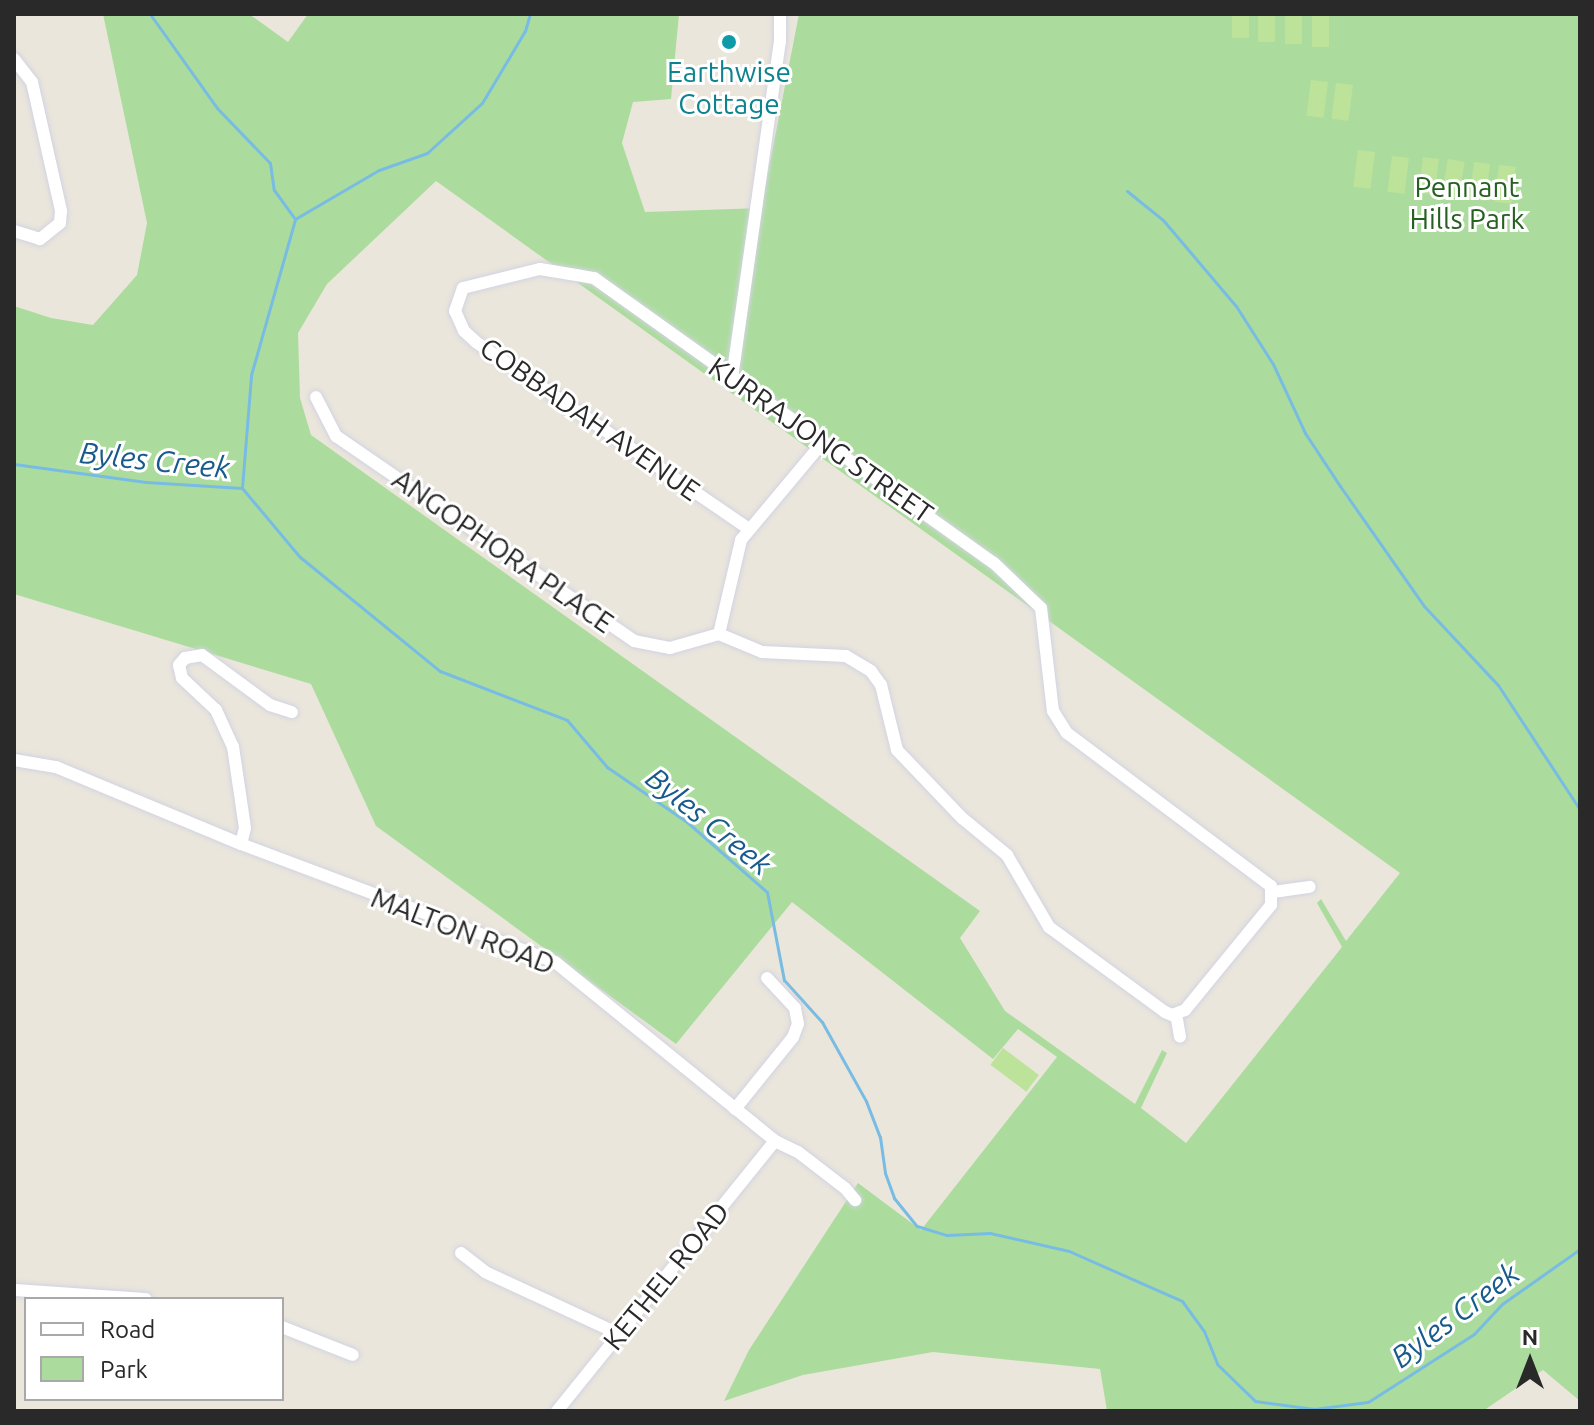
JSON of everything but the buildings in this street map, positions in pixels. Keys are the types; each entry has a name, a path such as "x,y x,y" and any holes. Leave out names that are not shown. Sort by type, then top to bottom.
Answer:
{"street":[{"path":"732,378 776,73 780,14"},
{"path":"14,59 32,82 61,211 60,223 40,239 14,231"},
{"name":"COBBADAH AVENUE","path":"594,278 569,272 524,270 463,288 455,311 464,331 476,342 749,529"},
{"name":"KURRAJONG STREET","path":"594,278 994,563 1041,608 1053,711 1067,733 1267,880 1273,892"},
{"name":"ANGOPHORA PLACE","path":"316,397 336,436 634,641 670,648 719,634"},
{"path":"823,442 741,540 719,634 762,652 846,656 871,671 881,685 897,750 962,818 1007,855 1049,927 1147,1000 1176,1014 1185,1010 1271,905 1273,892 1310,887"},
{"path":"241,844 245,828 233,747 216,710 182,678 179,665 185,658 202,655 270,705 292,712"},
{"name":"MALTON ROAD","path":"14,760 56,767 241,844 555,962 775,1141 798,1152 845,1188 855,1200"},
{"path":"735,1109 793,1037 798,1024 795,1008 767,978"},
{"path":"1176,1014 1180,1037"},
{"name":"KETHEL ROAD","path":"557,1411 775,1141"},
{"path":"461,1253 485,1272 619,1334"},
{"path":"14,1290 117,1297"},
{"path":"284,1328 353,1355"}],"green space":[{"name":"Pennant Hills Park","path":"103,14 249,14 288,42 308,14 679,14 671,99 633,102 622,143 645,212 761,208 799,14 1580,14 1580,1401 1543,1370 1483,1411 1107,1411 1100,1369 933,1352 803,1375 724,1401 749,1350 858,1183 921,1230 1057,1057 1018,1029 993,1059 792,902 676,1044 376,826 311,684 14,594 14,306 51,318 93,325 137,275 147,223","holes":["436,181 1400,873 1346,941 1321,899 1317,903 1342,947 1186,1143 1141,1108 1167,1053 1162,1050 1135,1104 1005,1011 960,938 980,911 311,435 300,398 298,333 327,284"]},
{"path":"1232,14 1249,14 1249,38 1232,38"},
{"path":"1258,14 1275,14 1275,42 1258,42"},
{"path":"1285,14 1302,14 1302,44 1285,44"},
{"path":"1312,14 1329,14 1329,47 1312,47"},
{"path":"1311,80 1328,82 1323,118 1307,116"},
{"path":"1336,83 1353,85 1348,121 1332,119"},
{"path":"1358,150 1375,152 1370,189 1353,187"},
{"path":"1392,156 1409,158 1404,194 1388,192"},
{"path":"1423,157 1439,159 1434,195 1419,193"},
{"path":"1448,159 1465,162 1458,198 1442,195"},
{"path":"1474,162 1490,164 1485,201 1469,199"},
{"path":"1499,165 1516,167 1511,204 1494,202"},
{"path":"1003,1048 1039,1075 1026,1092 990,1065"}],"waterway":[{"path":"150,14 217,108 270,163 274,190 295,219"},
{"path":"242,488 251,375 295,219 379,170 427,153 482,103 525,31 530,14"},
{"path":"1127,191 1163,220 1236,306 1273,364 1305,433 1340,486 1424,606 1498,685 1580,810"},
{"name":"Byles Creek","path":"14,464 146,482 242,488 300,557 440,671 567,720 607,767 687,822 767,892 784,980 822,1022 866,1101 880,1137 885,1173 894,1198 917,1226 947,1235 990,1233 1069,1251 1182,1301 1204,1331 1217,1364 1255,1401 1314,1409 1368,1402 1474,1334 1502,1304 1580,1249"}],"place":[{"name":"Earthwise Cottage","path":"729,42"}]}
